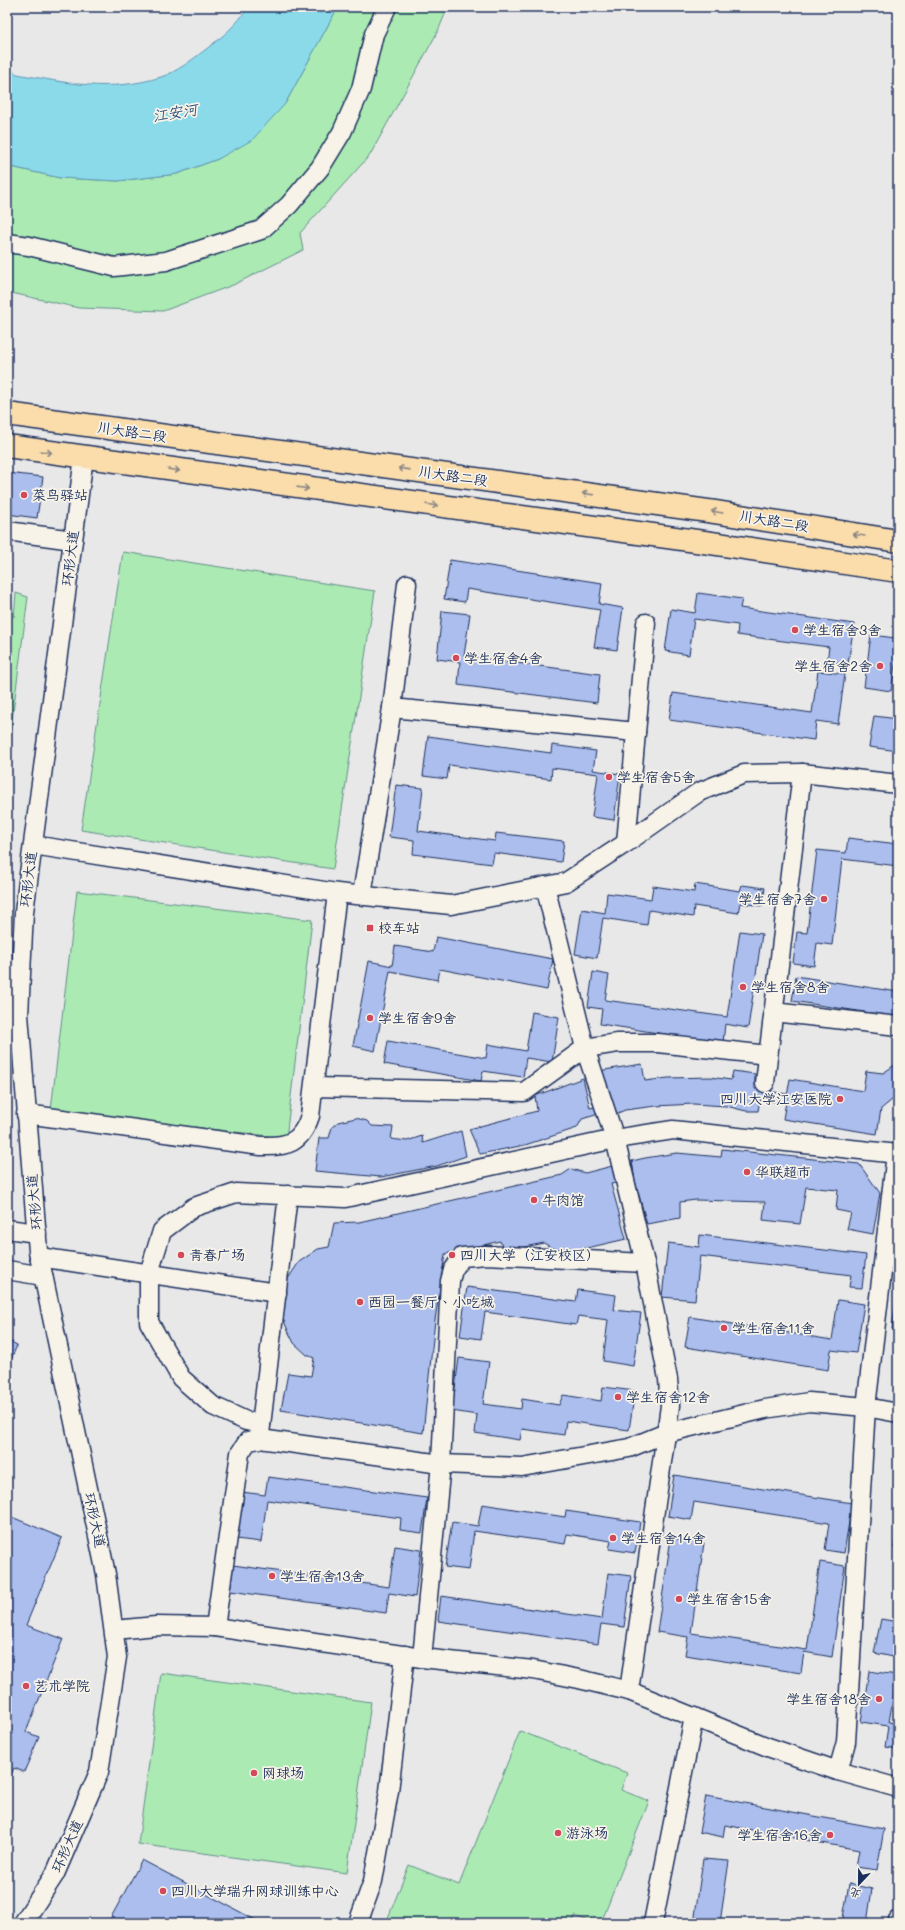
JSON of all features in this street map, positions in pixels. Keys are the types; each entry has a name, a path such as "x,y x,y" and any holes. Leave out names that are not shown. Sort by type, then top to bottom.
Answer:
{"main road":[{"name":"川大路二段","path":"7,414 715,512 898,541"},
{"path":"7,446 84,458 704,542 898,571"}],"street":[{"path":"7,243 29,246 114,267 166,261 261,230 289,205 320,168 342,132 361,89 374,34 387,7"},
{"name":"环形大道","path":"23,1923 55,1874 99,1772 118,1657 106,1574 36,1233 18,1015 24,912 84,458"},
{"path":"7,531 73,540"},
{"path":"362,896 392,708 407,584"},
{"path":"626,843 646,623"},
{"path":"392,708 636,732"},
{"path":"33,845 336,893 451,905 566,882 626,843 699,792 744,774 802,773 898,784"},
{"path":"765,1083 802,773"},
{"path":"545,886 585,1048 615,1139 645,1263 668,1379 670,1406 629,1691"},
{"path":"26,1114 253,1145 277,1146 294,1142 306,1128 310,1116 336,893"},
{"path":"773,1012 898,1026"},
{"path":"314,1087 524,1092 585,1048 618,1043 658,1043 768,1055"},
{"path":"838,1771 846,1742 866,1407 893,1151 672,1130 615,1139 345,1198 236,1193 194,1207 162,1231 149,1273 149,1322 181,1378 213,1406 246,1421 260,1431 441,1464 522,1467 574,1459 629,1448 666,1434 765,1409 809,1402 866,1407 898,1413"},
{"path":"215,1627 240,1453 248,1441 260,1431 288,1195"},
{"path":"7,1228 36,1233"},
{"path":"422,1658 441,1464 450,1280 453,1270 462,1257 487,1255 645,1263"},
{"path":"40,1256 277,1293"},
{"path":"7,1270 44,1276"},
{"path":"114,1630 156,1626 215,1627 422,1658 533,1670 579,1679 629,1691 768,1746 838,1771 898,1788"},
{"path":"358,1923 373,1880 389,1791 405,1655"},
{"path":"653,1923 694,1717"}],"green space":[{"path":"338,7 448,7 438,31 370,155 300,233 303,250 233,285 163,311 79,308 7,292 7,166 60,178 118,181 177,174 218,159 285,104"},
{"path":"123,552 375,591 333,869 81,830"},
{"path":"7,593 10,597 14,617 16,593 28,597 7,759"},
{"path":"77,891 312,920 286,1138 51,1110"},
{"name":"网球场","path":"161,1673 371,1702 347,1873 138,1844"},
{"name":"游泳场","path":"520,1731 627,1773 621,1790 649,1801 601,1923 593,1923 575,1916 572,1923 386,1923 409,1865 459,1885"}],"water":[{"name":"江安河","path":"248,7 338,7 285,104 252,140 218,159 177,174 118,181 60,178 7,166 7,69 17,74 54,81 89,85 124,85 142,82 161,77 184,65 217,41 234,25"}],"building":[{"name":"菜鸟驿站","path":"7,473 43,477 37,518 7,514"},
{"path":"450,560 602,583 599,604 623,608 617,650 594,647 600,610 467,589 465,602 444,599"},
{"name":"学生宿舍3舍","path":"698,593 742,599 740,608 854,624 848,664 827,661 829,647 737,635 738,625 694,619 689,655 665,651 671,609 695,613"},
{"name":"学生宿舍4舍","path":"442,611 470,614 464,656 600,674 597,703 458,685 460,662 437,659"},
{"name":"学生宿舍2舍","path":"898,623 898,646 891,691 864,687 871,635 896,638"},
{"name":"学生宿舍3舍","path":"818,671 845,674 838,724 816,721 814,740 669,720 673,693 812,713"},
{"name":"学生宿舍2舍","path":"874,716 898,719 898,751 869,747"},
{"name":"学生宿舍5舍","path":"428,736 551,753 552,745 596,751 593,770 620,774 614,820 592,817 598,774 552,768 551,779 449,765 447,779 423,776"},
{"path":"396,785 423,788 418,831 495,841 496,833 564,841 561,862 494,853 492,864 413,854 414,840 389,837"},
{"name":"学生宿舍7舍","path":"848,838 898,844 898,866 842,859 832,945 817,943 814,966 793,963 797,932 807,933 817,850 846,853"},
{"path":"695,884 740,891 742,885 765,888 762,906 740,903 738,913 694,906 693,917 649,910 647,925 603,918 597,958 575,954 582,909 605,913 607,893 651,899 653,886 694,892"},
{"name":"学生宿舍8舍","path":"740,931 762,934 748,1028 725,1024 723,1043 600,1024 602,1009 588,1007 593,972 609,975 605,1000 727,1017"},
{"name":"学生宿舍9舍","path":"436,937 553,959 547,990 440,969 438,980 390,971 375,1051 353,1046 369,961 392,966 395,946 433,952"},
{"path":"796,976 898,992 898,1017 792,1001"},
{"name":"学生宿舍9舍","path":"532,1012 559,1017 552,1062 526,1058 523,1077 483,1071 481,1081 384,1064 388,1041 486,1058 488,1044 526,1051"},
{"name":"四川大学江安医院","path":"898,1063 898,1095 881,1109 877,1134 783,1119 790,1079 863,1091 866,1071 883,1073"},
{"path":"642,1064 645,1081 668,1078 710,1077 731,1080 733,1071 755,1074 755,1089 787,1094 786,1103 760,1100 758,1111 746,1111 726,1106 693,1104 656,1106 625,1110 611,1116 598,1071"},
{"path":"583,1078 590,1108 607,1104 609,1111 582,1119 577,1128 525,1145 480,1154 469,1129 537,1111 535,1096"},
{"path":"356,1118 367,1121 372,1126 393,1127 391,1139 407,1141 422,1136 423,1143 461,1131 466,1156 437,1166 381,1177 315,1171 319,1138 329,1138 332,1127 338,1122"},
{"path":"722,1149 859,1164 880,1193 873,1234 847,1229 851,1213 836,1210 838,1190 806,1187 800,1224 763,1220 765,1202 696,1200 680,1202 680,1218 647,1224 635,1181 632,1161 677,1153 721,1157"},
{"name":"西园一餐厅、小吃城","path":"632,1161 634,1179 611,1184 626,1239 561,1254 544,1243 504,1251 500,1241 445,1254 435,1320 423,1433 281,1410 288,1373 311,1376 314,1358 307,1355 294,1343 289,1333 281,1314 284,1288 299,1262 318,1249 329,1247 334,1223 359,1222 562,1175 571,1169 585,1173"},
{"name":"学生宿舍11舍","path":"700,1235 866,1255 862,1288 849,1287 851,1275 700,1256 695,1300 662,1297 668,1243 699,1247"},
{"path":"898,1285 898,1329 892,1329"},
{"name":"学生宿舍12舍","path":"467,1287 576,1302 578,1290 616,1295 614,1310 641,1313 633,1366 603,1361 608,1320 578,1316 576,1325 485,1312 481,1339 460,1336"},
{"name":"学生宿舍11舍","path":"838,1300 864,1304 856,1353 831,1350 828,1370 685,1347 690,1317 832,1340"},
{"path":"7,1340 17,1345 7,1370"},
{"name":"学生宿舍12舍","path":"459,1358 489,1362 483,1404 521,1409 522,1399 559,1405 563,1395 601,1401 603,1387 635,1391 629,1430 566,1421 564,1435 522,1429 520,1440 475,1433 477,1415 452,1411"},
{"path":"7,1388 13,1391 7,1405"},
{"path":"674,1475 852,1503 844,1553 825,1550 829,1523 694,1502 691,1520 668,1516"},
{"name":"学生宿舍13舍","path":"268,1477 427,1498 422,1533 400,1530 401,1518 267,1500 261,1542 236,1539 242,1492 265,1495"},
{"name":"学生宿舍14舍","path":"482,1504 565,1517 566,1511 640,1522 635,1553 609,1549 611,1541 567,1534 565,1544 474,1531 469,1570 445,1567 452,1522 478,1526"},
{"name":"艺术学院","path":"7,1515 62,1538 26,1625 63,1639 26,1732 39,1737 24,1772 14,1768 7,1784"},
{"path":"898,1525 898,1549 894,1548"},
{"name":"学生宿舍15舍","path":"671,1538 704,1543 691,1633 807,1650 820,1562 845,1566 832,1657 804,1652 801,1673 685,1655 688,1637 657,1632"},
{"name":"学生宿舍13舍","path":"395,1546 421,1550 415,1597 389,1593 386,1613 230,1591 233,1565 389,1587"},
{"name":"学生宿舍14舍","path":"608,1573 631,1576 624,1627 601,1624 598,1644 438,1621 441,1596 602,1619"},
{"name":"学生宿舍18舍","path":"881,1619 898,1622 898,1658 874,1653"},
{"name":"学生宿舍18舍","path":"869,1671 897,1675 889,1722 898,1724 898,1749 885,1747 888,1726 861,1722"},
{"name":"学生宿舍16舍","path":"706,1796 884,1829 877,1870 856,1867 859,1850 725,1825 723,1837 699,1832"},
{"name":"学生宿舍16舍","path":"703,1859 729,1861 720,1923 694,1923"},
{"name":"四川大学瑞升网球训练中心","path":"142,1860 261,1923 108,1923"},
{"path":"849,1884 872,1889 867,1923 842,1923"}],"place":[{"name":"菜鸟驿站","path":"24,495"},
{"name":"学生宿舍3舍","path":"795,630"},
{"name":"学生宿舍4舍","path":"456,658"},
{"name":"学生宿舍2舍","path":"880,666"},
{"name":"学生宿舍5舍","path":"609,777"},
{"name":"学生宿舍7舍","path":"824,899"},
{"name":"校车站","path":"370,928"},
{"name":"学生宿舍8舍","path":"743,987"},
{"name":"学生宿舍9舍","path":"370,1018"},
{"name":"四川大学江安医院","path":"840,1099"},
{"name":"华联超市","path":"747,1172"},
{"name":"牛肉馆","path":"534,1200"},
{"name":"青春广场","path":"181,1255"},
{"name":"四川大学（江安校区）","path":"452,1255"},
{"name":"西园一餐厅、小吃城","path":"360,1302"},
{"name":"学生宿舍11舍","path":"724,1328"},
{"name":"学生宿舍12舍","path":"618,1397"},
{"name":"学生宿舍14舍","path":"613,1538"},
{"name":"学生宿舍13舍","path":"272,1576"},
{"name":"学生宿舍15舍","path":"679,1599"},
{"name":"艺术学院","path":"26,1686"},
{"name":"学生宿舍18舍","path":"879,1699"},
{"name":"网球场","path":"254,1773"},
{"name":"游泳场","path":"558,1833"},
{"name":"学生宿舍16舍","path":"830,1835"},
{"name":"四川大学瑞升网球训练中心","path":"163,1891"}]}
